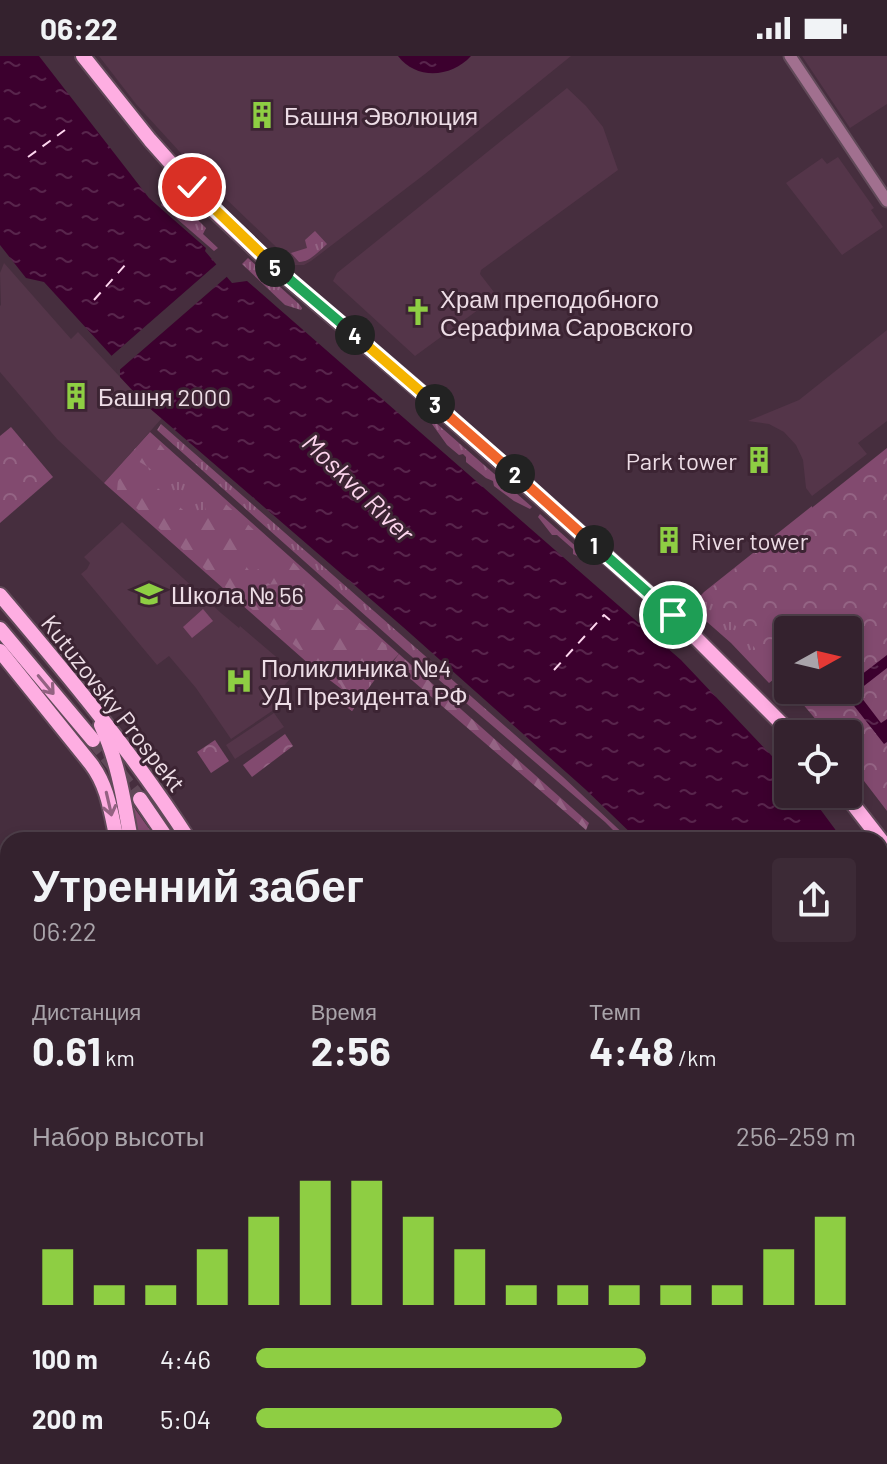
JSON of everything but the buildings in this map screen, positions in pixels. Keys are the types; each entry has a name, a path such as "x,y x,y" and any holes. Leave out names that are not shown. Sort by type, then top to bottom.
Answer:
{"main road":[{"path":"83,56 170,164 208,205 673,615 778,720"},
{"name":"Kutuzovsky Prospekt","path":"0,595 128,751 184,832"},
{"name":"Kutuzovsky Prospekt","path":"0,629 93,740"},
{"path":"0,651 96,770 105,788 115,832"},
{"path":"82,693 109,745 129,832"},
{"name":"Kutuzovsky Prospekt","path":"140,799 163,832"},
{"path":"856,808 875,832"}],"street":[{"path":"790,56 887,201"}],"shaded area":[{"path":"99,56 571,56 311,261 295,265 199,173 136,104"},
{"path":"802,56 887,56 887,104 850,128"},
{"path":"567,88 603,127 618,170 481,270 480,274 497,296 415,356 333,281 337,273"},
{"path":"838,157 874,208 871,210 883,227 842,255 786,183 822,158 827,164"},
{"path":"4,263 71,339 78,332 162,418 104,483 57,439 0,372 0,273"},
{"path":"887,330 887,421 858,443 867,454 812,496 806,488 803,460 796,445 784,432 769,424 748,421 799,400"},
{"path":"122,522 221,613 295,673 271,701 275,709 231,739 196,688 169,656 157,665 81,574 90,563 84,557"},
{"path":"274,713 284,727 235,759 226,745"}],"green space":[{"path":"168,182 206,228 203,234 218,248 214,251 161,205 166,195 160,189"},
{"path":"315,231 327,244 311,258 299,262 291,253 307,248 305,240"},
{"path":"248,258 299,304 301,310 285,305 242,264"},
{"path":"435,422 532,507 530,509 514,501 466,462 463,454 459,455 447,445 432,424"},
{"path":"161,424 621,832 615,832 404,650 157,430"},
{"path":"11,427 53,477 0,523 0,436"},
{"path":"150,432 399,654 376,678 352,711 338,700 344,691 310,665 104,483"},
{"path":"150,437 172,459 170,472 161,475 130,458"},
{"path":"887,448 887,811 862,778 862,720 816,720 803,704 862,704 862,616 774,616 774,670 706,592"},
{"path":"129,473 145,477 197,522 206,515 204,490 215,494 269,544 260,554 246,554 245,565 251,573 276,555 295,564 306,581 292,589 282,584 260,585 255,593 233,594 117,491 118,480"},
{"path":"812,506 818,616 774,616 774,679 769,683 731,643 690,607 704,592"},
{"path":"540,514 590,562 573,554 573,549 557,535 552,535 538,517"},
{"path":"267,582 287,600 269,607 258,594"},
{"path":"331,599 386,645 390,660 377,668 366,662 356,666 353,672 365,679 368,689 352,711 338,700 344,691 340,684 248,606 262,604 287,608 305,600"},
{"path":"203,609 213,621 192,638 183,627"},
{"path":"399,654 589,823 586,830 392,663"},
{"path":"285,734 293,746 252,777 243,765"},
{"path":"215,740 229,761 211,773 197,752"},
{"path":"132,806 151,832 137,832"}],"water":[{"name":"Moskva River","path":"0,56 39,56 149,198 206,248 205,251 232,283 247,281 681,660 774,758 774,808 819,808 837,832 630,832 403,627 147,406 120,377 120,365 44,282 26,278 0,245"},
{"path":"398,56 471,56 445,72 424,73 415,70"},
{"path":"887,655 887,668 862,687 862,674"},
{"path":"862,698 881,723 887,719 887,742 884,744 853,704 862,704"}],"pier":[{"path":"219,262 230,274 116,373 117,367 109,358"}],"ferry route":[{"path":"28,157 65,130"},
{"path":"94,300 126,264"},
{"path":"554,670 604,615 610,620"}],"tunnel":[{"path":"93,740 140,799"}],"place":[{"name":"Башня Эволюция","path":"262,115"},
{"name":"Храм преподобного Серафима Саровского","path":"418,312"},
{"name":"Башня 2000","path":"76,396"},
{"name":"Park tower","path":"759,460"},
{"name":"River tower","path":"669,540"},
{"name":"Школа № 56","path":"149,594"},
{"name":"Поликлиника №4 УД Президента РФ","path":"239,681"}],"route":[{"path":"192,187 275,268 673,615"}]}
